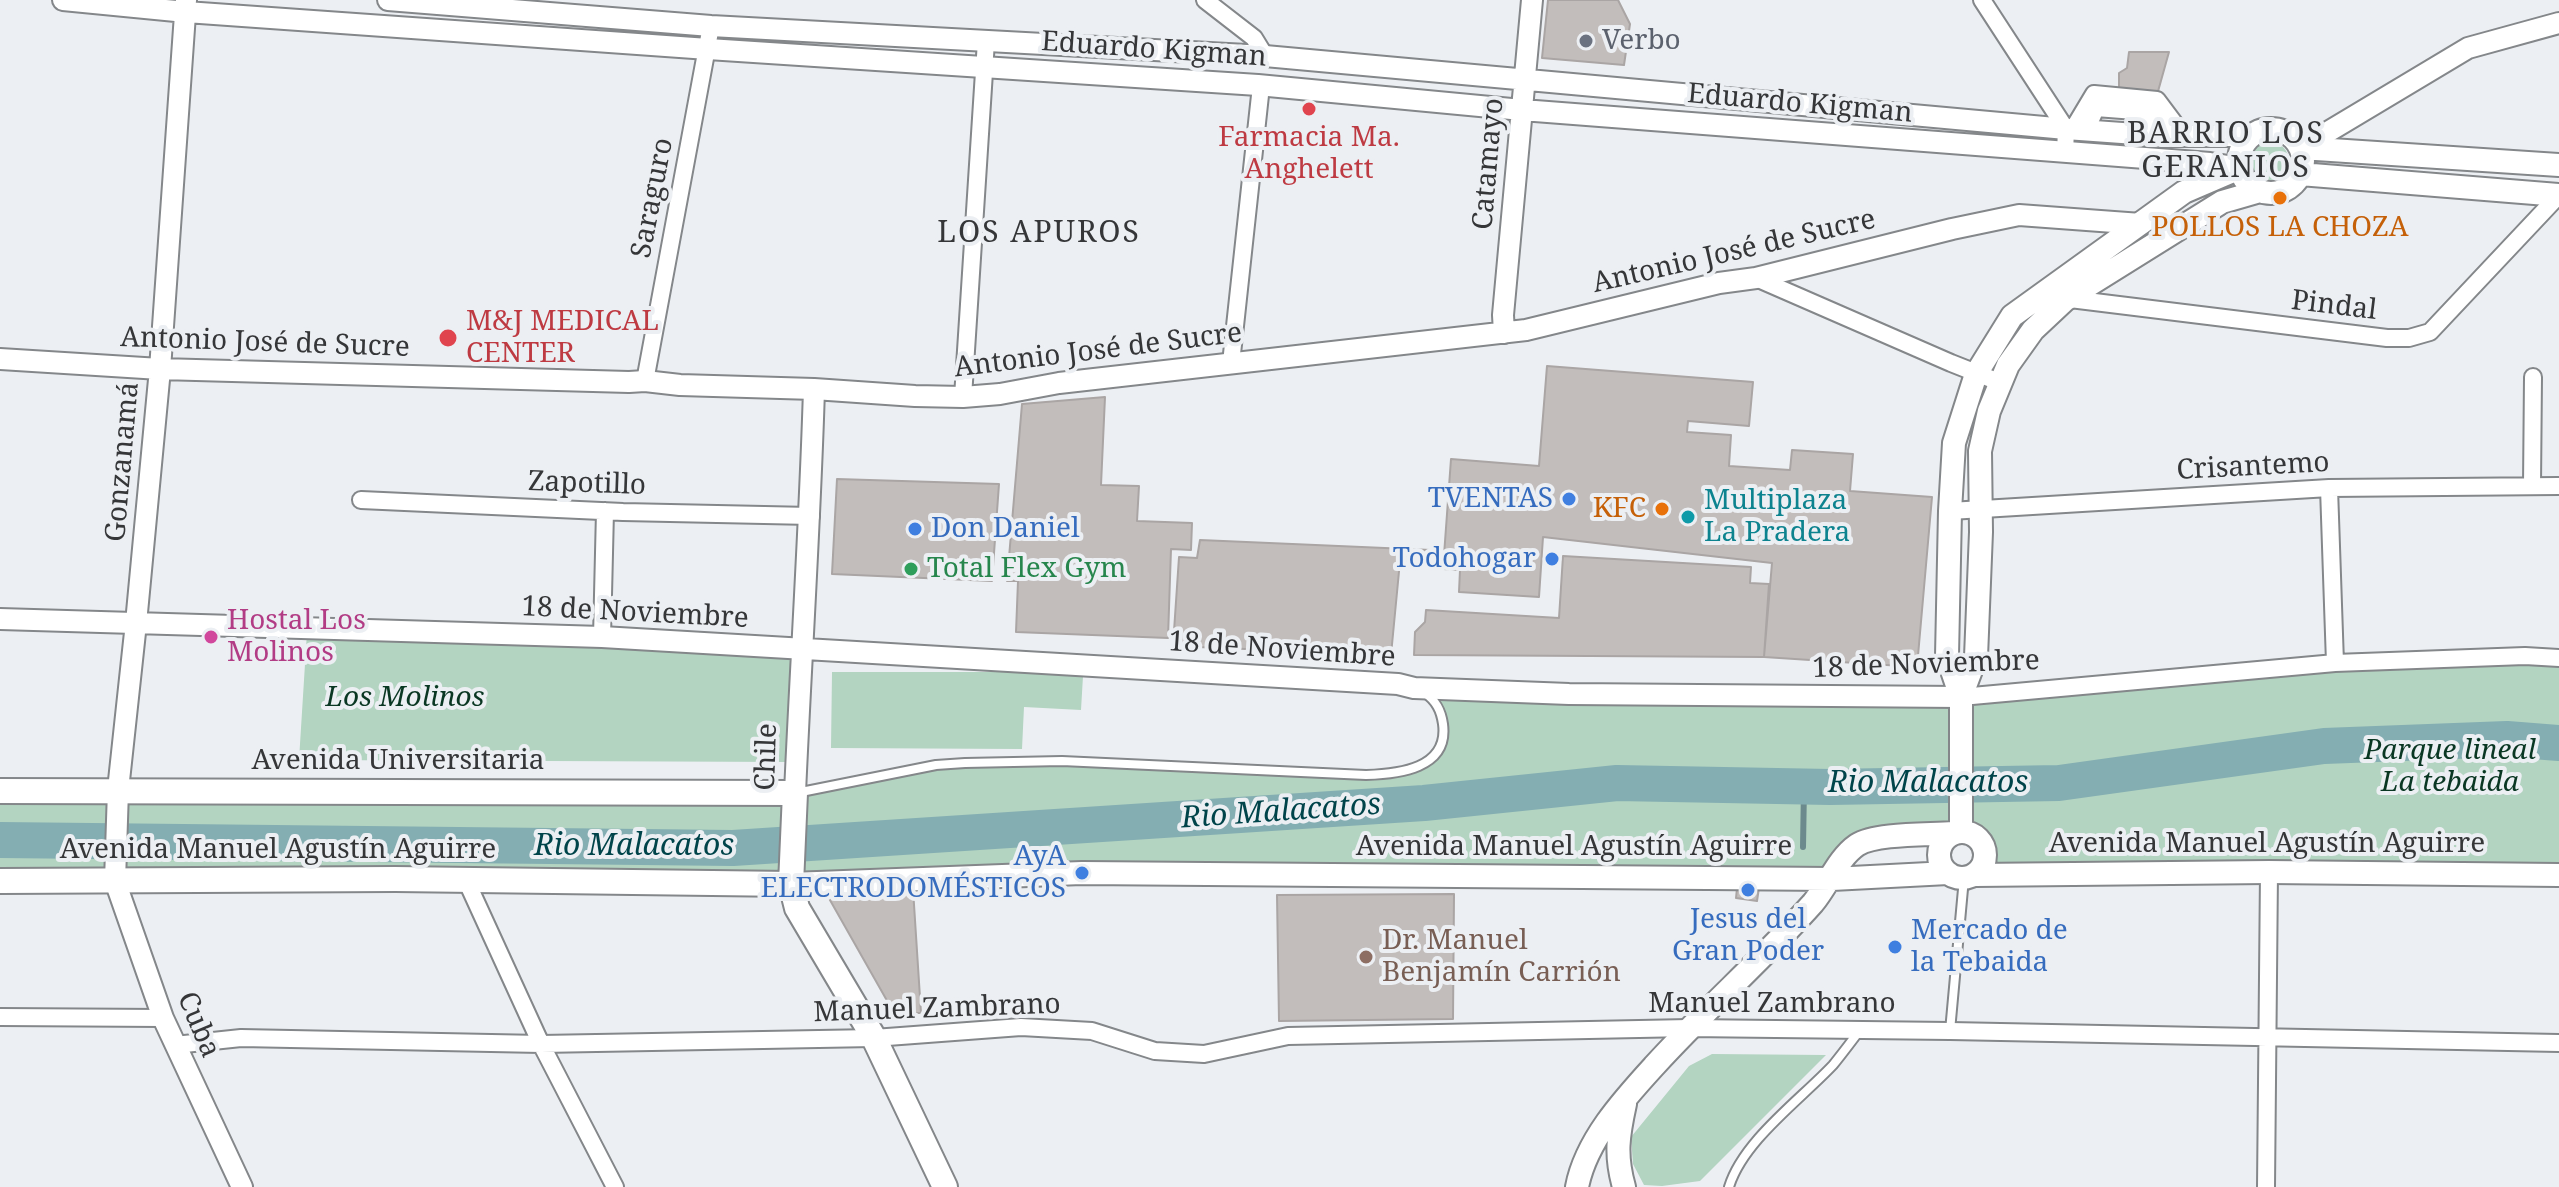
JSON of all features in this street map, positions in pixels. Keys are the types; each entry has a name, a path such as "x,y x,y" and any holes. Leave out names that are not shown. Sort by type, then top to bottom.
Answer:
{"main road":[{"path":"1961,706 1947,656 1950,511 1954,443 1976,374 2012,316 2056,295 2222,202 2260,191 2271,193 2283,190 2293,184 2303,166 2301,148 2295,139 2281,130 2266,129 2251,136 2242,147 2240,168 2246,180 2260,191"},
{"path":"2301,148 2559,165"},
{"path":"2495,189 2499,160"},
{"path":"1958,829 1961,706 1976,657 1980,451 1999,382 2056,295 2184,192 2240,168"},
{"path":"2300,174 2559,195"},
{"name":"Avenida Universitaria","path":"0,791 795,798"},
{"name":"Chile","path":"795,798 791,878 797,908 874,1038 945,1187"},
{"path":"1577,1187 1579,1176 1599,1135 1627,1095 1790,927 1832,879 1845,855 1868,839 1958,829 1977,837 1984,847 1985,859 1962,875 1940,862 1940,849 1947,837 1958,829"},
{"name":"Avenida Manuel Agustín Aguirre","path":"0,881 115,870 466,880 1082,873 1832,879 2269,872 2559,875"},
{"path":"1624,1187 1619,1171 1617,1141 1627,1095"}],"street":[{"name":"Eduardo Kigman","path":"63,0 186,6 708,49 1261,86 1522,110 2210,163 2240,168"},
{"name":"Eduardo Kigman","path":"388,0 711,26 1265,56 2075,129 2174,136 2251,136"},
{"path":"1205,0 1254,38 1265,56 1231,363"},
{"name":"Catamayo","path":"1504,333 1503,315 1532,0"},
{"path":"1982,0 2075,129"},
{"name":"Gonzanamá","path":"115,870 118,790 160,369 186,6"},
{"path":"2301,148 2468,48 2559,23"},
{"name":"Saraguro","path":"645,381 711,26"},
{"path":"963,397 986,41"},
{"path":"2065,153 2094,94 2157,100 2174,136"},
{"name":"Pindal","path":"2056,295 2387,338 2409,338 2430,332 2559,195"},
{"name":"Antonio José de Sucre","path":"0,359 160,369 645,381 963,397 1059,383 1526,330 2019,215 2141,224"},
{"path":"1756,278 1999,382"},
{"path":"2532,485 2533,377"},
{"name":"Chile","path":"795,798 811,516 814,389"},
{"name":"Crisantemo","path":"1950,511 2329,488 2559,486"},
{"path":"2329,488 2335,663"},
{"name":"Zapotillo","path":"361,500 811,516"},
{"path":"602,637 605,511"},
{"name":"18 de Noviembre","path":"0,619 602,637 1398,684 1414,688 1961,706 2335,663 2525,656 2559,658"},
{"name":"Cuba","path":"115,870 163,1018 242,1187"},
{"path":"2266,1187 2269,872"},
{"path":"466,880 541,1044 615,1187"},
{"path":"0,1017 163,1018"},
{"name":"Manuel Zambrano","path":"175,1045 241,1038 541,1044 874,1038 1021,1027 1092,1031 1155,1051 1204,1054 1288,1036 1689,1028 2559,1043"}],"lane":[{"path":"795,798 936,765 965,763 1062,761 1393,774 1432,760 1442,745 1443,726 1437,702 1414,688"},
{"path":"1950,1031 1962,875"},
{"path":"1729,1187 1741,1163 1768,1128 1834,1063 1860,1030"}],"green space":[{"path":"2270,142 2283,148 2289,161 2283,174 2270,180 2257,174 2251,161 2257,148"},
{"name":"Los Molinos","path":"307,632 794,650 790,762 299,760"},
{"name":"Parque lineal La tebaida","path":"2559,658 2559,875 1983,865 1984,847 1971,834 1868,839 1836,869 0,881 0,791 795,793 936,765 1062,761 1393,774 1432,760 1443,726 1426,693 1961,697 2335,663"},
{"path":"832,672 1026,672 1083,676 1081,710 1024,707 1022,749 831,748"},
{"path":"1712,1054 1826,1055 1700,1181 1644,1185 1633,1164 1631,1137 1689,1066"}],"building":[{"name":"Verbo","path":"1548,0 1618,0 1630,24 1624,65 1542,58"},
{"path":"2129,52 2169,52 2157,95 2119,90 2119,73 2127,68"},
{"name":"Multiplaza La Pradera","path":"1547,366 1753,382 1749,426 1688,421 1687,432 1731,435 1729,466 1790,470 1792,450 1853,454 1850,491 1932,497 1917,667 1764,657 1772,563 1543,537 1539,597 1459,592 1460,570 1443,569 1451,459 1539,466"},
{"path":"1105,397 1101,485 1139,486 1137,521 1192,523 1191,550 1171,549 1168,638 1016,632 1018,581 1007,581 1022,404"},
{"name":"Don Daniel","path":"837,479 999,484 992,581 832,574"},
{"path":"1200,540 1431,550 1429,563 1400,561 1391,655 1173,646 1179,557 1197,558"},
{"path":"1563,556 1751,567 1750,583 1769,584 1764,657 1414,655 1415,632 1425,622 1426,610 1559,618"},
{"name":"Jesus del Gran Poder","path":"1738,878 1760,881 1757,901 1736,898"},
{"path":"822,886 913,889 921,1013 894,1013"},
{"name":"Dr. Manuel Benjamín Carrión","path":"1454,894 1453,1019 1279,1021 1277,895"}],"waterway":[{"name":"Rio Malacatos","path":"0,840 733,848 1424,803 1617,783 1830,787 2059,783 2324,746 2507,739 2559,743"},
{"path":"1803,847 1804,787"}],"place":[{"name":"Verbo","path":"1586,41"},
{"name":"Farmacia Ma. Anghelett","path":"1309,109"},
{"name":"POLLOS LA CHOZA","path":"2280,198"},
{"name":"M&J MEDICAL CENTER","path":"448,338"},
{"name":"TVENTAS","path":"1569,499"},
{"name":"KFC","path":"1662,509"},
{"name":"Multiplaza La Pradera","path":"1688,517"},
{"name":"Don Daniel","path":"915,529"},
{"name":"Todohogar","path":"1552,559"},
{"name":"Total Flex Gym","path":"911,569"},
{"name":"Hostal Los Molinos","path":"211,637"},
{"name":"AyA ELECTRODOMÉSTICOS","path":"1082,873"},
{"name":"Jesus del Gran Poder","path":"1748,890"},
{"name":"Mercado de la Tebaida","path":"1895,947"},
{"name":"Dr. Manuel Benjamín Carrión","path":"1366,957"}],"district":[{"name":"BARRIO LOS GERANIOS","path":"2226,151"},
{"name":"LOS APUROS","path":"1039,233"}]}
